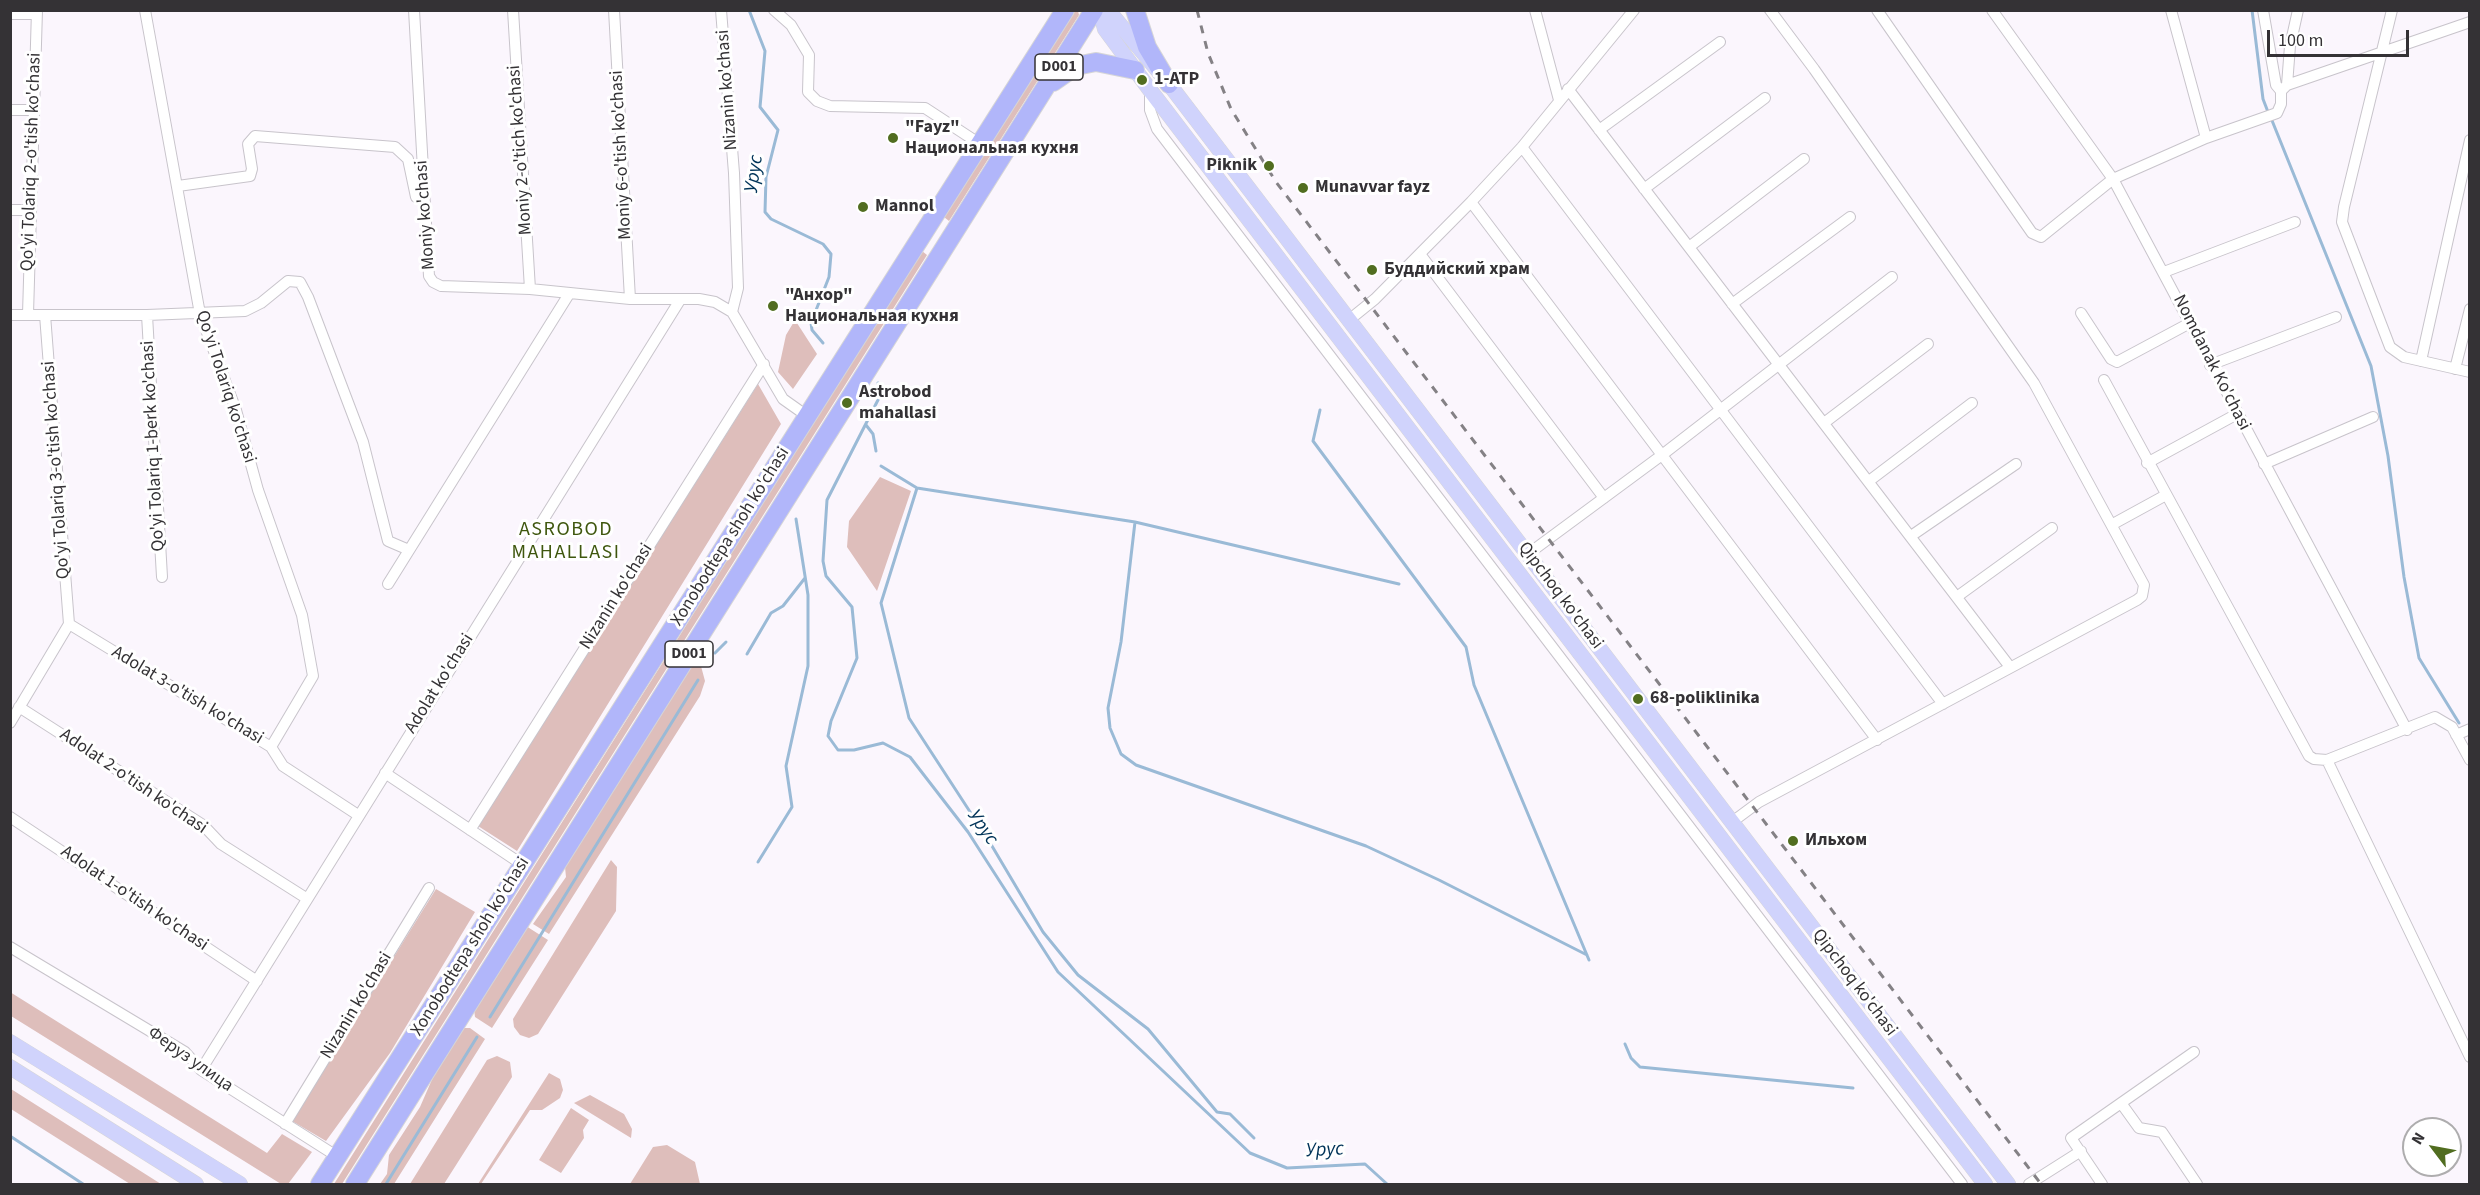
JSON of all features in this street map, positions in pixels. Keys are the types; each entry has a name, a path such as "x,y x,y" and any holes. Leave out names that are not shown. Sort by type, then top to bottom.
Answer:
{"highway":[{"name":"Xonobodtepa shoh ko'chasi","path":"320,1185 1065,10"},
{"name":"Xonobodtepa shoh ko'chasi","path":"355,1185 1094,10"},
{"path":"1135,10 1147,47 1169,84"},
{"path":"1045,89 1064,73 1084,63 1106,62 1135,70"},
{"path":"920,239 935,238 941,253"}],"main road":[{"name":"Qipchoq ko'chasi","path":"1100,10 1104,29 1985,1185"},
{"name":"Qipchoq ko'chasi","path":"1108,10 1169,84 2008,1185"},
{"path":"1323,317 1338,305"},
{"path":"10,1042 240,1185"},
{"path":"10,1068 196,1185"}],"street":[{"name":"Qo'yi Tolariq ko'chasi","path":"145,10 200,314 236,410 258,490 302,615 313,676 271,747"},
{"name":"Moniy ko'chasi","path":"414,10 429,276 433,282 441,286 530,289 630,299 707,300 732,312"},
{"name":"Moniy 2-o'tich ko'chasi","path":"513,10 530,289"},
{"name":"Moniy 6-o'tish ko'chasi","path":"614,10 630,299"},
{"name":"Nizanin ko'chasi","path":"721,10 735,196 738,288 732,312"},
{"path":"774,10 790,25 809,55 808,92 817,101 830,106 925,108 980,144"},
{"path":"1535,10 1559,100"},
{"path":"1349,320 1375,299 1420,254 1522,147 1634,10"},
{"path":"1732,822 1759,802 2142,596 2142,578 2034,383 1814,69 1770,10"},
{"path":"1877,10 2036,236 2046,234 2113,179 2206,138 2259,121 2280,110 2298,10"},
{"name":"Nomdanak Ko'chasi","path":"1992,10 2113,179 2164,272 2188,324 2407,730"},
{"path":"2171,10 2206,138"},
{"path":"2263,10 2276,85 2284,88 2469,22"},
{"path":"2392,10 2342,222 2390,347 2404,357 2469,372"},
{"path":"10,14 37,13"},
{"name":"Qo'yi Tolariq 2-o'tish ko'chasi","path":"28,314 37,13"},
{"path":"1599,130 1720,42"},
{"path":"1568,89 1958,596 2010,667"},
{"path":"1150,90 1150,110 1157,129 1962,1185"},
{"path":"1644,189 1765,98"},
{"path":"10,110 33,110"},
{"path":"178,186 250,176 252,169 248,144 255,136 395,147 408,159 416,197 425,202"},
{"path":"2421,361 2469,140"},
{"path":"1522,147 1943,704"},
{"path":"1689,247 1804,159"},
{"path":"1471,202 1877,740"},
{"path":"10,210 30,210"},
{"path":"1732,304 1850,217"},
{"path":"2164,272 2295,222"},
{"path":"1420,254 1604,498"},
{"path":"1528,554 1662,455 1892,277"},
{"path":"10,315 200,314 253,309 288,281 300,282 308,297 363,442 388,541 409,550"},
{"path":"388,584 569,294"},
{"name":"Adolat ko'chasi","path":"201,1070 680,300"},
{"path":"2455,369 2469,309"},
{"path":"732,312 783,399 807,416"},
{"path":"2081,313 2111,359 2117,362 2188,324"},
{"name":"Qo'yi Tolariq 3-o'tish ko'chasi","path":"45,315 69,624"},
{"name":"Qo'yi Tolariq 1-berk ko'chasi","path":"147,315 162,577"},
{"path":"2210,365 2336,317"},
{"path":"1824,423 1928,344"},
{"name":"Nizanin ko'chasi","path":"470,830 764,364"},
{"path":"2104,380 2305,751 2314,759 2327,760 2435,717 2446,721 2469,760"},
{"path":"1869,482 1972,403"},
{"path":"2147,463 2237,414"},
{"path":"2264,464 2373,417"},
{"path":"1911,536 2016,464"},
{"path":"2113,524 2166,495"},
{"path":"1958,596 2052,528"},
{"path":"10,723 69,624"},
{"name":"Adolat 3-o'tish ko'chasi","path":"69,624 271,747 283,766 358,815"},
{"name":"Adolat 2-o'tish ko'chasi","path":"19,707 203,825 221,844 306,898"},
{"path":"2456,735 2469,729"},
{"path":"2327,760 2469,1057"},
{"path":"384,773 523,865"},
{"name":"Adolat 1-o'tish ko'chasi","path":"10,817 257,981"},
{"name":"Nizanin ko'chasi","path":"285,1124 429,888"},
{"name":"Феруз улица","path":"10,947 185,1052 201,1070 338,1157"},
{"path":"2102,1185 2072,1138 2194,1052"},
{"path":"2121,1103 2139,1128 2162,1132 2197,1185"},
{"path":"2029,1185 2081,1151"}],"shaded area":[{"path":"1074,11 1078,11 1079,15 949,221 944,217"},
{"path":"922,251 927,255 342,1184 334,1184"},
{"path":"795,320 817,354 793,389 778,372 786,335"},
{"path":"758,384 781,424 517,851 478,826"},
{"path":"880,477 911,491 877,591 847,547 849,521"},
{"path":"698,655 705,681 700,696 549,934 533,924 566,877 565,867"},
{"path":"611,860 617,867 616,911 538,1034 529,1038 520,1035 514,1027 513,1019"},
{"path":"436,889 475,912 390,1053 326,1141 292,1121"},
{"path":"526,926 548,940 492,1028 475,1017 474,1009"},
{"path":"10,992 267,1153 282,1134 312,1152 288,1184 281,1184 11,1016"},
{"path":"462,1028 470,1028 485,1039 394,1184 380,1184 387,1174 389,1155 420,1107 437,1068"},
{"path":"497,1056 510,1062 512,1077 444,1184 410,1184 487,1060"},
{"path":"549,1073 560,1079 563,1090 560,1098 542,1110 530,1110 481,1184 478,1184"},
{"path":"10,1089 161,1184 130,1184 11,1109"},
{"path":"590,1095 624,1114 632,1129 631,1138 574,1103"},
{"path":"571,1108 589,1120 583,1130 584,1138 561,1173 539,1160"},
{"path":"667,1145 695,1162 700,1184 630,1184 653,1147"}],"waterway":[{"name":"Урус","path":"749,10 765,51 760,107 778,130 766,177 765,212 771,219 823,244 831,254 829,277 811,323 812,330 823,343"},
{"path":"2252,10 2263,99 2268,112"},
{"path":"2271,118 2371,366 2388,456 2404,577 2419,658 2459,723"},
{"name":"Урус","path":"878,383 880,396 827,500 823,561 826,576 852,607 857,658 831,721 828,736 838,750 854,750 883,743 910,757 968,832 1058,972 1250,1153 1287,1168 1365,1164 1387,1184"},
{"path":"1320,410 1313,441 1466,647 1474,685 1589,960"},
{"path":"866,425 873,434 876,451"},
{"path":"881,466 917,488 1135,522 1399,584"},
{"path":"917,488 881,603 909,718 989,841 1043,932 1078,975 1148,1029 1217,1112 1230,1114 1254,1138"},
{"path":"758,862 792,807 786,766 808,666 808,595 796,519"},
{"path":"1135,522 1121,642 1108,708 1110,728 1121,754 1136,765 1366,846 1587,955"},
{"path":"747,654 771,613 783,606 805,578"},
{"path":"715,653 726,642"},
{"path":"490,1017 698,680"},
{"path":"386,1184 477,1037"},
{"path":"1625,1044 1631,1058 1640,1067 1853,1088"},
{"path":"10,1136 83,1184"}],"railway":[{"path":"1197,10 1208,53 1231,109 1276,182 2041,1184"}],"place":[{"name":"1-ATP","path":"1142,80"},
{"name":"\"Fayz\" Национальная кухня","path":"893,138"},
{"name":"Piknik","path":"1269,166"},
{"name":"Munavvar fayz","path":"1303,188"},
{"name":"Mannol","path":"863,207"},
{"name":"Буддийский храм","path":"1372,270"},
{"name":"\"Анхор\" Национальная кухня","path":"773,306"},
{"name":"Astrobod mahallasi","path":"847,403"},
{"name":"68-poliklinika","path":"1638,699"},
{"name":"Ильхом","path":"1793,841"}],"district":[{"name":"ASROBOD MAHALLASI","path":"566,542"}]}
